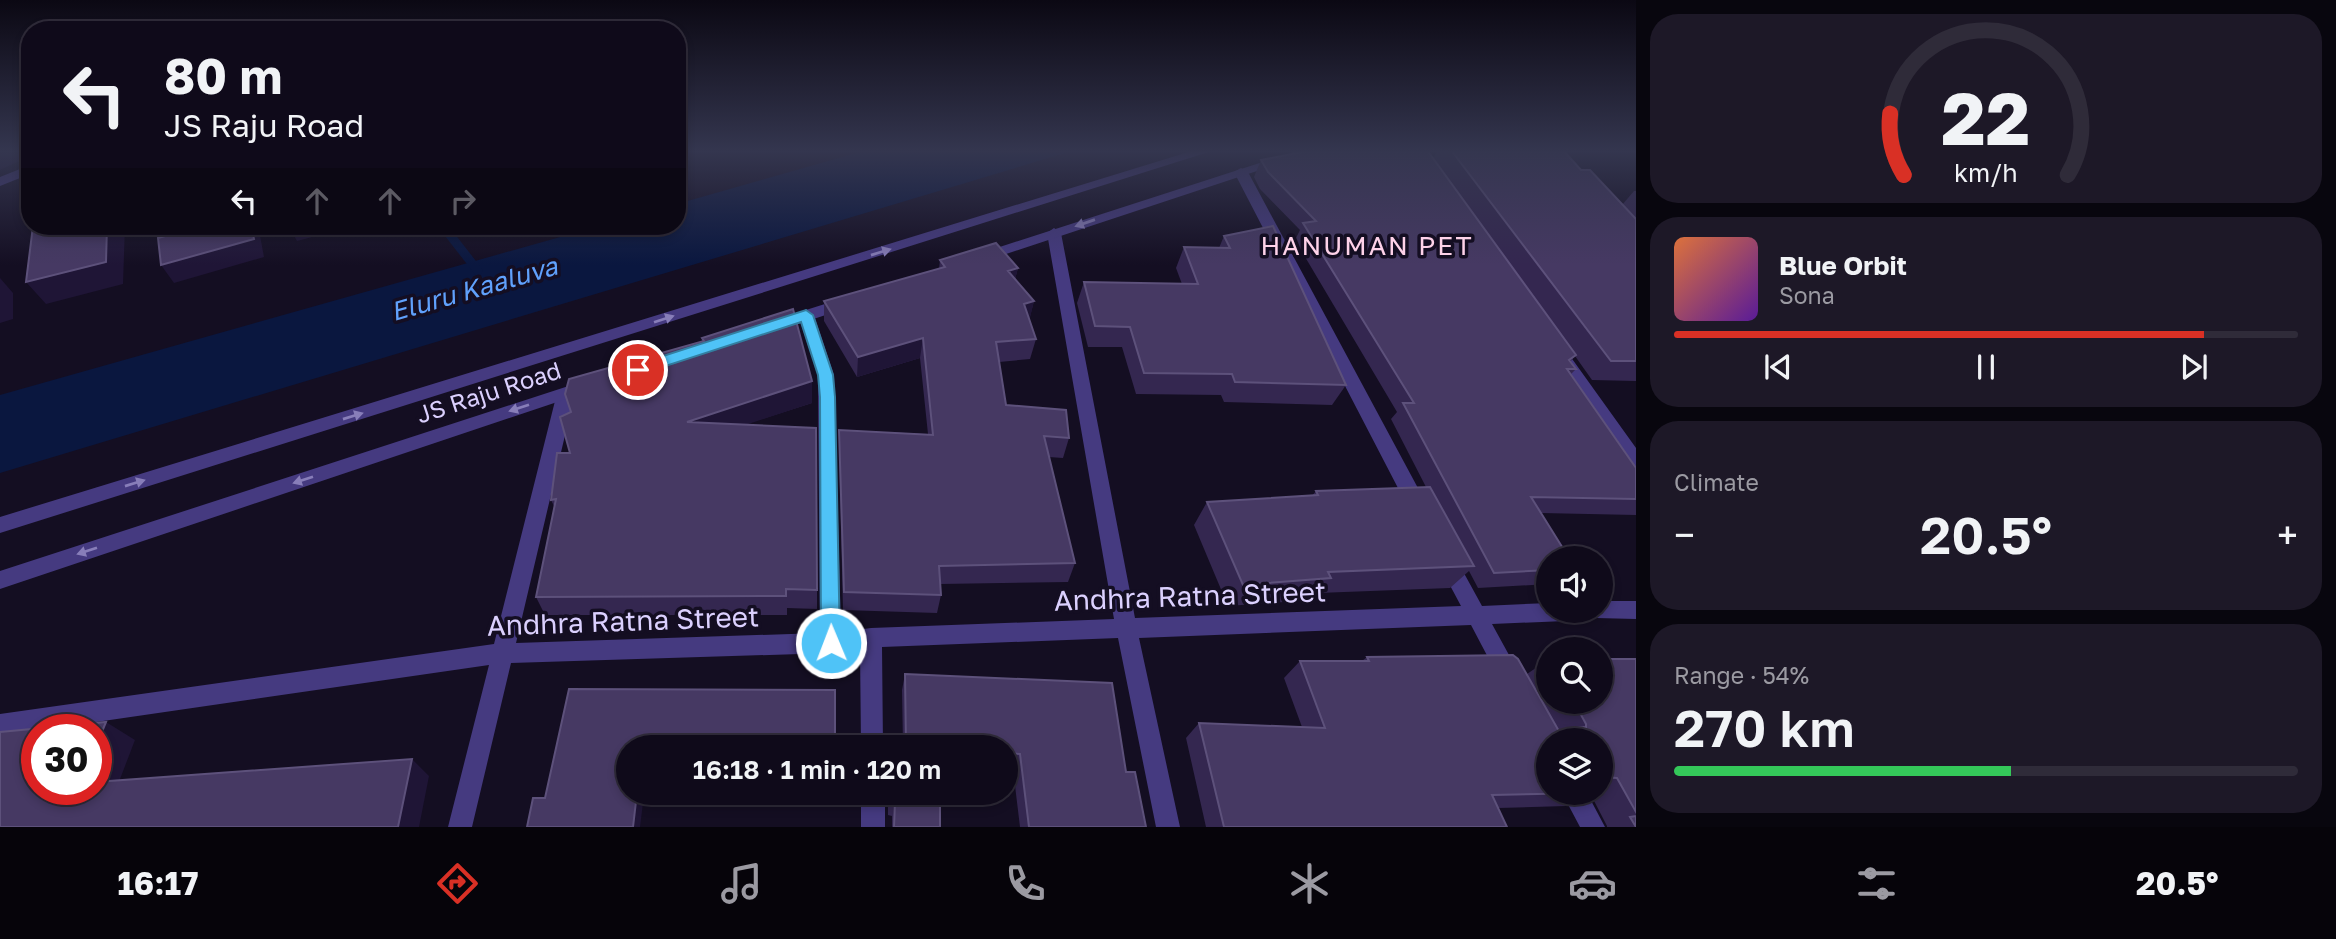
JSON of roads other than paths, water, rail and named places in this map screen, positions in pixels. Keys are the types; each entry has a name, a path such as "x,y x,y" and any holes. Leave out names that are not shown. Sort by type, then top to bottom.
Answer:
{"street":[{"name":"JS Raju Road","path":"0,525 1084,189"},
{"path":"969,262 1190,189"},
{"path":"1250,189 1522,698"},
{"path":"1055,233 1126,628 1168,827"},
{"path":"756,331 869,295"},
{"path":"806,315 825,375 827,397 831,643"},
{"path":"1549,339 1636,462"},
{"name":"JS Raju Road","path":"0,580 604,381"},
{"path":"460,827 566,393"},
{"path":"1613,610 1636,610"},
{"name":"Andhra Ratna Street","path":"0,725 503,653 831,643 871,638 1536,612"},
{"path":"871,638 872,735"},
{"path":"873,805 873,827"},
{"path":"1581,805 1593,827"}],"water":[{"name":"Eluru Kaaluva","path":"731,189 947,189 0,473 0,395 567,235 686,235 686,201"}],"waterway":[{"name":"Eluru Kaaluva","path":"450,235 478,271"}],"district":[{"name":"HANUMAN PET","path":"1367,246"}]}
